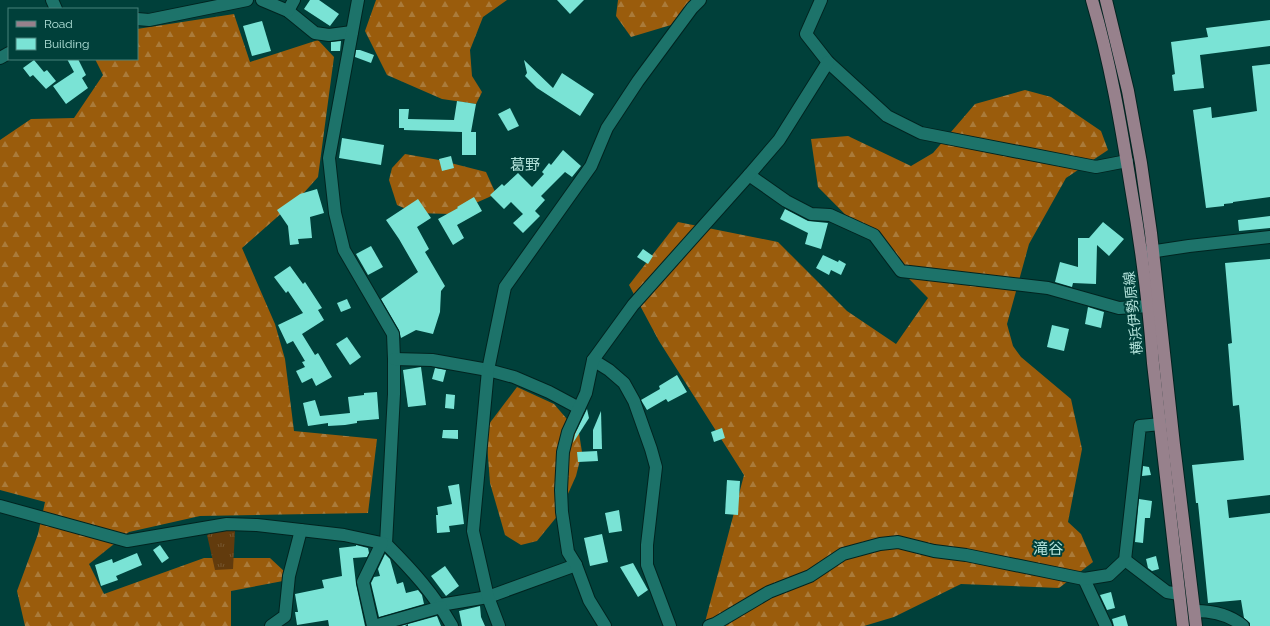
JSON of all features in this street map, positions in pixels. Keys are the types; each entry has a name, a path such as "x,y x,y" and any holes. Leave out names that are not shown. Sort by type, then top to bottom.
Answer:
{"main road":[{"name":"横浜伊勢原線","path":"1092,0 1115,92 1127,161 1147,253 1173,437 1196,626"},
{"name":"横浜伊勢原線","path":"1106,0 1128,91 1141,163 1147,253 1148,306 1153,363 1183,626"}],"street":[{"path":"138,19 149,20 247,0"},
{"path":"262,0 288,11 315,33 329,35 352,32"},
{"path":"288,11 294,0"},
{"path":"358,0 329,158 335,213 344,250 393,334 394,394 384,544 363,582 373,626 441,606 488,597 576,566"},
{"path":"499,626 488,597 473,531 488,370 505,287 591,166 608,128 638,81 692,8 700,0"},
{"path":"821,0 806,34 828,62 887,116 921,133 1096,167 1127,161"},
{"path":"605,626 589,600 576,566 568,552 564,534 561,490 563,452 568,432 586,393 593,360 633,305 779,140 828,62"},
{"path":"749,175 786,201 811,214 830,215 874,235 901,271 1048,288 1119,308 1148,306"},
{"path":"1147,253 1270,237"},
{"path":"394,359 432,360 488,370 514,377 549,392 579,408"},
{"path":"593,360 610,370 624,383 634,401 651,449 656,467 648,538 647,565 670,626"},
{"path":"708,626 715,624 769,592 810,576 843,554 880,544 898,542 934,551 966,555 1084,579 1109,575 1125,560 1140,426 1161,424"},
{"path":"0,506 127,541 227,524 257,524 344,535 384,544 409,566 441,606 452,626"},
{"path":"271,626 285,616 289,576 301,530"},
{"path":"1125,560 1167,592 1179,594"},
{"path":"1084,579 1106,626"},
{"path":"1195,611 1204,611 1222,615 1243,626"}],"green space":[{"path":"376,0 507,0 483,17 470,50 472,76 482,92 476,104 442,99 387,75 365,31"},
{"path":"618,0 691,0 671,25 631,37 616,16"},
{"path":"234,14 250,62 318,40 334,57 318,177 301,196 242,248 275,324 285,359 294,431 377,439 368,513 200,516 129,532 89,564 104,594 204,558 270,558 285,572 283,581 231,591 231,626 25,626 17,591 38,534 45,502 0,490 0,140 31,119 74,118 103,75 96,60 138,60 138,29"},
{"path":"1025,90 1051,97 1101,131 1108,150 1066,178 1029,244 1007,324 1013,346 1021,357 1071,399 1082,449 1068,522 1081,534 1093,562 1059,588 961,584 894,617 864,626 704,626 744,475 659,341 629,285 678,222 778,242 847,311 896,344 928,298 818,187 811,139 848,136 911,166 933,153 975,104"},
{"path":"405,154 439,160 486,172 496,194 451,214 415,213 397,205 389,180 392,168"},
{"path":"517,387 554,404 579,433 582,452 576,476 559,514 537,541 521,545 505,535 490,483 487,444 489,424"},
{"path":"219,529 235,531 233,569 215,570 207,535"}],"building":[{"path":"310,0 319,0 339,14 330,26 304,9"},
{"path":"557,0 584,0 570,14"},
{"path":"1270,20 1270,46 1200,55 1204,88 1174,91 1172,75 1175,74 1171,42 1208,37 1206,28"},
{"path":"262,21 271,51 252,56 243,26"},
{"path":"341,41 340,51 331,51 331,42"},
{"path":"356,50 374,55 371,63 355,57"},
{"path":"34,60 44,72 47,70 56,81 46,89 33,75 30,77 23,68"},
{"path":"68,60 78,60 86,75 82,78 88,88 66,104 53,86 74,72"},
{"path":"524,60 553,88 562,73 594,94 580,116 537,88 525,76 527,73"},
{"path":"1270,64 1270,197 1233,202 1224,204 1224,206 1206,208 1193,110 1211,107 1212,118 1257,111 1252,66"},
{"path":"457,101 476,104 471,132 476,132 476,155 462,155 462,132 404,130 404,128 399,128 399,109 409,109 408,119 454,120"},
{"path":"510,108 519,126 508,131 498,114"},
{"path":"342,138 384,145 381,165 339,158"},
{"path":"563,150 581,166 572,177 565,172 541,196 545,200 535,211 540,216 523,233 513,223 523,214 511,202 504,209 490,195 502,184 504,186 518,173 532,187 544,174 542,172 549,163 551,165"},
{"path":"451,156 454,168 442,171 439,159"},
{"path":"317,189 324,213 310,217 312,238 298,239 299,244 290,245 288,226 277,210 300,194"},
{"path":"474,197 482,211 457,225 464,238 453,245 438,219"},
{"path":"418,199 431,218 417,227 429,249 425,252 445,286 441,291 440,312 433,334 416,330 401,338 399,330 381,299 418,272 386,220"},
{"path":"785,209 808,221 828,223 821,249 805,244 808,233 780,219"},
{"path":"1270,216 1270,228 1239,231 1238,220"},
{"path":"1103,222 1124,239 1109,256 1097,245 1096,284 1073,283 1072,287 1055,282 1060,262 1078,267 1078,238 1089,238"},
{"path":"371,246 383,267 368,275 356,254"},
{"path":"643,249 653,256 648,264 637,257"},
{"path":"823,255 846,264 841,275 831,270 829,275 816,268"},
{"path":"1270,259 1270,495 1227,500 1229,518 1270,513 1270,626 1250,626 1250,623 1244,618 1241,600 1208,603 1198,503 1196,503 1192,465 1244,460 1239,405 1233,406 1228,344 1232,343 1225,263"},
{"path":"290,266 303,284 305,282 322,308 318,310 324,320 302,334 315,355 318,353 332,377 316,386 312,378 302,383 296,371 305,367 302,362 305,361 293,341 287,344 278,325 303,313 288,291 286,293 274,277"},
{"path":"347,299 351,308 341,312 337,303"},
{"path":"1088,307 1104,312 1101,328 1085,324"},
{"path":"1052,325 1069,329 1064,351 1047,347"},
{"path":"347,337 361,357 350,365 336,344"},
{"path":"421,367 426,405 408,407 403,370"},
{"path":"435,368 446,370 443,382 432,379"},
{"path":"677,375 687,392 668,402 666,399 647,410 641,400 660,389 659,386"},
{"path":"377,392 379,419 357,421 357,423 345,425 328,426 328,423 308,426 303,403 315,400 320,416 350,413 348,397 364,395 364,393"},
{"path":"446,394 455,395 454,409 445,408"},
{"path":"587,409 589,418 573,443 575,434"},
{"path":"601,411 602,449 593,449 593,430"},
{"path":"722,428 725,438 714,442 711,432"},
{"path":"443,430 458,430 458,439 442,438"},
{"path":"597,451 598,461 578,462 577,452"},
{"path":"1143,466 1149,467 1151,475 1142,476"},
{"path":"727,480 740,481 738,515 725,514"},
{"path":"459,484 464,524 449,526 450,532 437,533 437,507 452,504 448,486"},
{"path":"1139,499 1152,501 1150,518 1145,518 1143,543 1135,542"},
{"path":"619,510 622,531 609,533 605,513"},
{"path":"602,534 608,562 590,566 584,538"},
{"path":"160,545 169,558 162,563 153,550"},
{"path":"356,545 368,548 369,553 367,557 353,558 356,584 365,626 329,626 328,620 297,625 295,612 298,612 295,594 324,588 322,580 342,576 339,548"},
{"path":"137,553 142,565 116,576 118,580 101,586 95,565 112,559 113,563"},
{"path":"385,554 390,559 397,584 403,582 406,593 418,590 422,595 424,604 379,617 371,583 374,577 380,576 378,569"},
{"path":"1156,556 1159,569 1152,571 1148,568 1146,559"},
{"path":"633,563 648,590 638,597 620,567"},
{"path":"445,566 459,586 446,596 431,576"},
{"path":"1111,592 1115,608 1107,610 1100,595"},
{"path":"480,606 481,617 485,626 462,626 459,611"},
{"path":"1125,615 1128,626 1114,626 1112,619"},
{"path":"437,616 441,626 408,626 408,624"}],"district":[{"name":"葛野","path":"525,165"},
{"name":"滝谷","path":"1048,549"}]}
